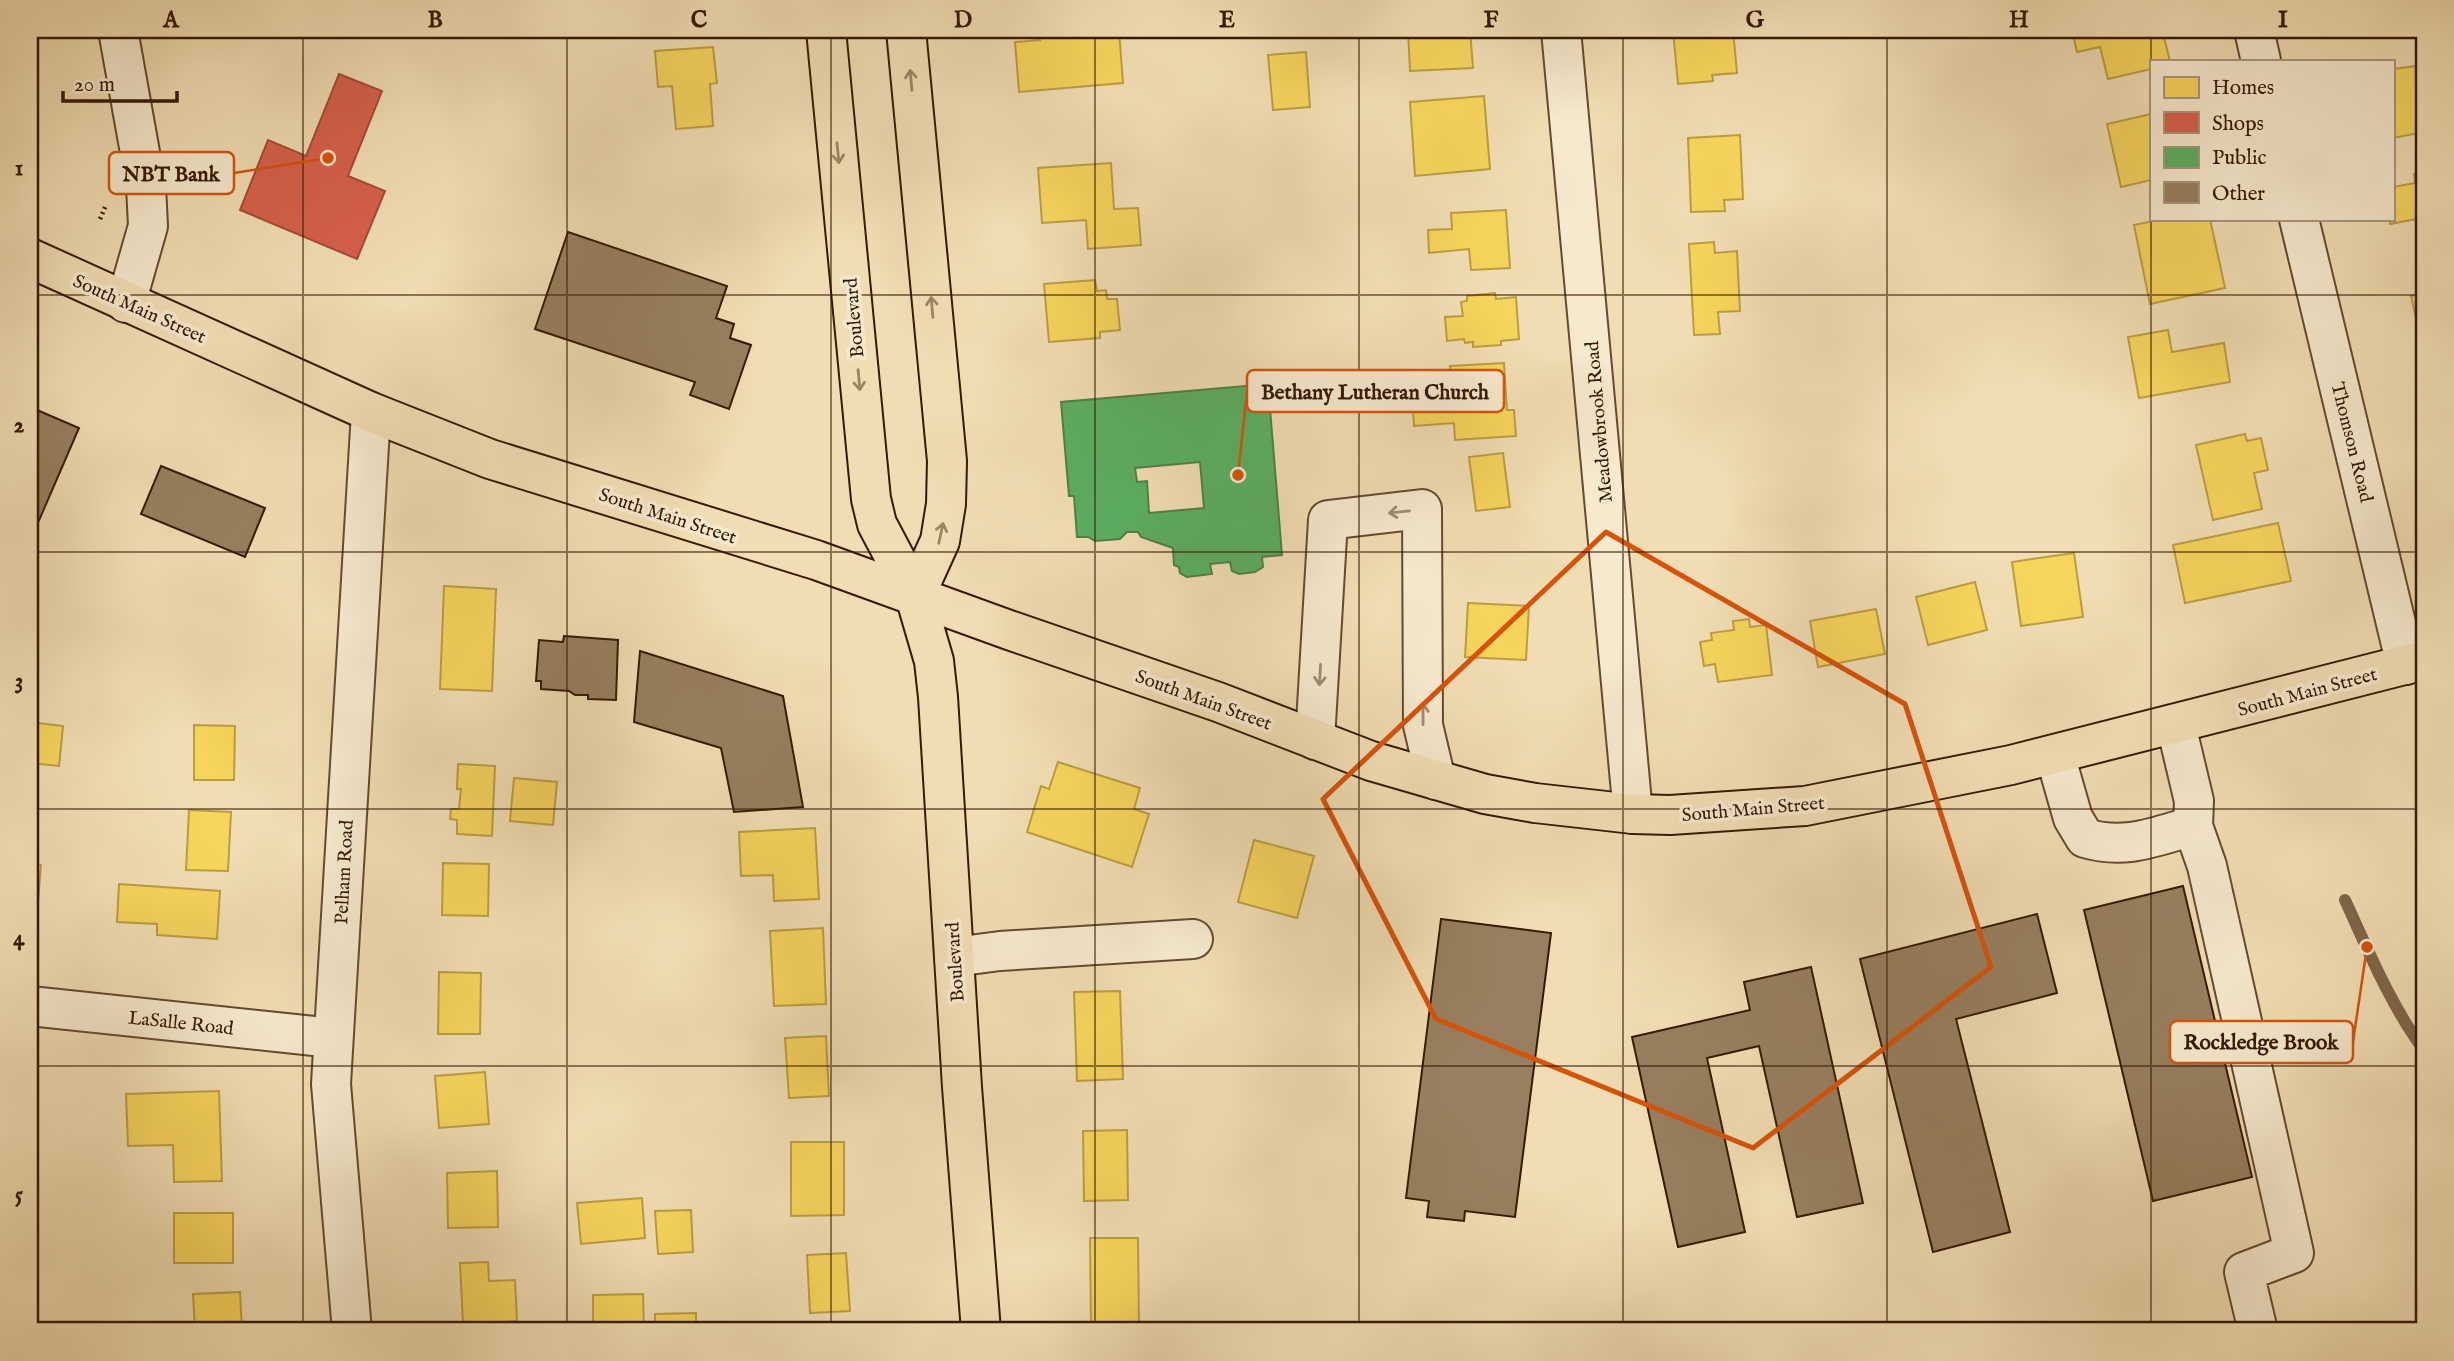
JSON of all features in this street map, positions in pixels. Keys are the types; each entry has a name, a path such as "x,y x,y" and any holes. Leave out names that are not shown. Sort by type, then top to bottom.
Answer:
{"main road":[{"name":"Boulevard","path":"826,30 871,499 877,523 915,596 934,661 981,1331"},
{"path":"906,30 947,461 946,504 940,541 915,596"},
{"name":"South Main Street","path":"30,258 371,412 490,459 816,560 1219,702 1371,761 1485,794 1535,803 1633,814 1670,815 1805,806 2055,755 2415,663"}],"street":[{"path":"118,30 146,186 148,226 125,303"},
{"name":"Meadowbrook Road","path":"1561,30 1633,814"},
{"path":"2254,30 2262,60"},
{"name":"Thomson Road","path":"2299,220 2415,663"},
{"name":"Pelham Road","path":"352,1331 331,1084 371,412"},
{"path":"1315,740 1328,520 1422,509 1423,726 1436,780"},
{"path":"2176,725 2194,801 2193,826 2207,866 2294,1253 2244,1272 2258,1331"},
{"path":"2055,755 2073,818 2085,838 2105,844 2138,841 2193,826"},
{"path":"954,957 1000,951 1193,939"},
{"name":"LaSalle Road","path":"30,1006 333,1038"}],"highlighted area":[{"path":"1606,532 1905,704 1991,967 1753,1148 1436,1019 1323,799"}],"building: Homes":[{"path":"1039,30 1119,30 1123,83 1019,92 1015,42 1040,40"},
{"path":"1408,30 1470,30 1473,68 1410,71"},
{"path":"1673,30 1733,30 1737,73 1712,75 1713,81 1678,84"},
{"path":"2072,30 2162,30 2170,60 2150,60 2150,69 2108,79 2100,47 2077,52"},
{"path":"713,47 717,83 710,84 713,126 676,129 672,86 658,87 655,51"},
{"path":"1306,52 1310,107 1273,110 1268,55"},
{"path":"2424,65 2424,132 2394,138 2394,69"},
{"path":"1484,96 1490,169 1415,176 1410,102"},
{"path":"2150,114 2150,180 2121,187 2107,124"},
{"path":"1740,135 1743,199 1724,200 1725,211 1691,212 1688,138"},
{"path":"1111,163 1114,209 1138,208 1141,245 1088,249 1086,220 1042,223 1038,168"},
{"path":"2424,171 2424,227 2422,218 2390,224 2389,220 2394,220 2394,187 2415,183 2414,174"},
{"path":"1506,210 1510,268 1471,270 1469,249 1429,253 1428,230 1452,229 1451,213"},
{"path":"2158,220 2210,220 2225,288 2150,304 2134,225"},
{"path":"1714,242 1715,253 1737,251 1740,311 1718,312 1720,334 1694,335 1689,244"},
{"path":"1095,280 1097,291 1106,290 1107,299 1117,299 1120,330 1100,332 1100,338 1049,342 1044,284"},
{"path":"1495,293 1496,299 1516,297 1519,339 1501,341 1501,345 1473,347 1473,342 1465,343 1464,339 1447,341 1445,317 1463,316 1461,302 1467,301 1467,296"},
{"path":"2424,293 2424,330 2419,331 2411,296"},
{"path":"2168,330 2172,352 2224,343 2230,382 2139,398 2128,337"},
{"path":"1504,363 1507,410 1514,410 1516,436 1455,440 1454,423 1414,426 1411,376 1451,373 1450,366"},
{"path":"2245,434 2247,441 2261,438 2268,470 2254,473 2262,509 2213,520 2196,445"},
{"path":"1503,453 1510,507 1476,511 1469,457"},
{"path":"2278,523 2291,581 2185,603 2173,545"},
{"path":"2074,553 2083,617 2021,626 2012,562"},
{"path":"1975,582 1987,630 1928,645 1916,597"},
{"path":"444,586 496,589 492,691 440,689"},
{"path":"1468,603 1529,606 1526,660 1465,657"},
{"path":"1876,609 1885,654 1818,667 1810,621"},
{"path":"1749,619 1750,627 1766,625 1772,675 1718,682 1715,664 1704,666 1700,642 1712,640 1711,633 1734,630 1733,621"},
{"path":"30,722 63,726 59,766 30,763"},
{"path":"194,725 235,726 234,780 194,780"},
{"path":"1058,762 1140,788 1134,809 1149,814 1132,867 1027,832 1041,786 1049,789"},
{"path":"458,764 495,766 492,836 457,834 457,820 450,819 451,809 459,809 461,789 457,789"},
{"path":"514,778 557,782 553,825 510,821"},
{"path":"189,810 231,812 228,871 186,870"},
{"path":"815,828 819,899 774,901 773,875 741,876 739,832"},
{"path":"1254,840 1314,856 1297,918 1238,902"},
{"path":"443,863 489,864 488,916 442,915"},
{"path":"30,864 41,865 36,927 30,927"},
{"path":"119,884 220,891 217,939 157,935 157,924 117,922"},
{"path":"823,928 826,1004 774,1006 770,931"},
{"path":"439,972 481,973 480,1034 438,1034"},
{"path":"1120,991 1123,1079 1077,1081 1074,992"},
{"path":"826,1036 829,1096 789,1098 785,1038"},
{"path":"485,1072 489,1124 439,1128 435,1076"},
{"path":"219,1091 222,1181 174,1182 173,1145 128,1146 126,1094"},
{"path":"1127,1130 1128,1200 1084,1201 1083,1131"},
{"path":"791,1142 844,1142 844,1215 791,1216"},
{"path":"497,1171 498,1227 448,1228 447,1173"},
{"path":"642,1198 645,1238 581,1244 577,1203"},
{"path":"691,1210 693,1252 658,1254 655,1211"},
{"path":"174,1213 233,1213 233,1263 174,1263"},
{"path":"1090,1238 1138,1238 1139,1324 1091,1325"},
{"path":"846,1253 850,1311 810,1313 807,1255"},
{"path":"488,1262 489,1281 515,1280 517,1321 463,1324 460,1263"},
{"path":"240,1292 242,1331 195,1331 193,1294"},
{"path":"643,1294 644,1331 593,1331 593,1295"},
{"path":"696,1313 696,1331 655,1331 655,1314"}],"building: Shops":[{"path":"339,74 382,91 348,176 385,191 357,259 240,210 268,140 306,156"}],"building: Public":[{"path":"1268,384 1282,555 1262,557 1263,567 1255,572 1239,574 1232,571 1230,562 1210,564 1212,574 1187,577 1174,565 1173,548 1141,537 1138,532 1127,532 1120,539 1095,541 1088,537 1077,537 1074,496 1069,496 1061,402","holes":["1200,462 1204,508 1149,513 1147,481 1137,482 1135,468"]}],"building: Other":[{"path":"568,232 727,286 716,318 734,324 730,338 751,345 729,409 690,395 695,382 535,329"},
{"path":"30,407 79,428 34,532 30,530"},
{"path":"161,466 265,508 245,557 141,514"},
{"path":"564,636 618,640 616,700 588,699 588,695 541,689 541,681 536,681 539,640 563,642"},
{"path":"640,651 783,696 803,807 734,812 721,748 634,722"},
{"path":"2183,886 2252,1177 2153,1201 2084,910"},
{"path":"2037,914 2057,993 1956,1019 2010,1232 1933,1252 1860,959"},
{"path":"1441,919 1551,933 1515,1217 1465,1211 1464,1221 1427,1217 1429,1201 1406,1198"},
{"path":"1811,967 1863,1203 1797,1217 1759,1046 1707,1058 1745,1232 1678,1247 1632,1037 1750,1010 1744,982"}],"waterway":[{"path":"2345,900 2391,997 2424,1050"}],"place":[{"name":"NBT Bank","path":"328,158"},
{"name":"Bethany Lutheran Church","path":"1238,475"},
{"name":"Rockledge Brook","path":"2367,947"}]}
